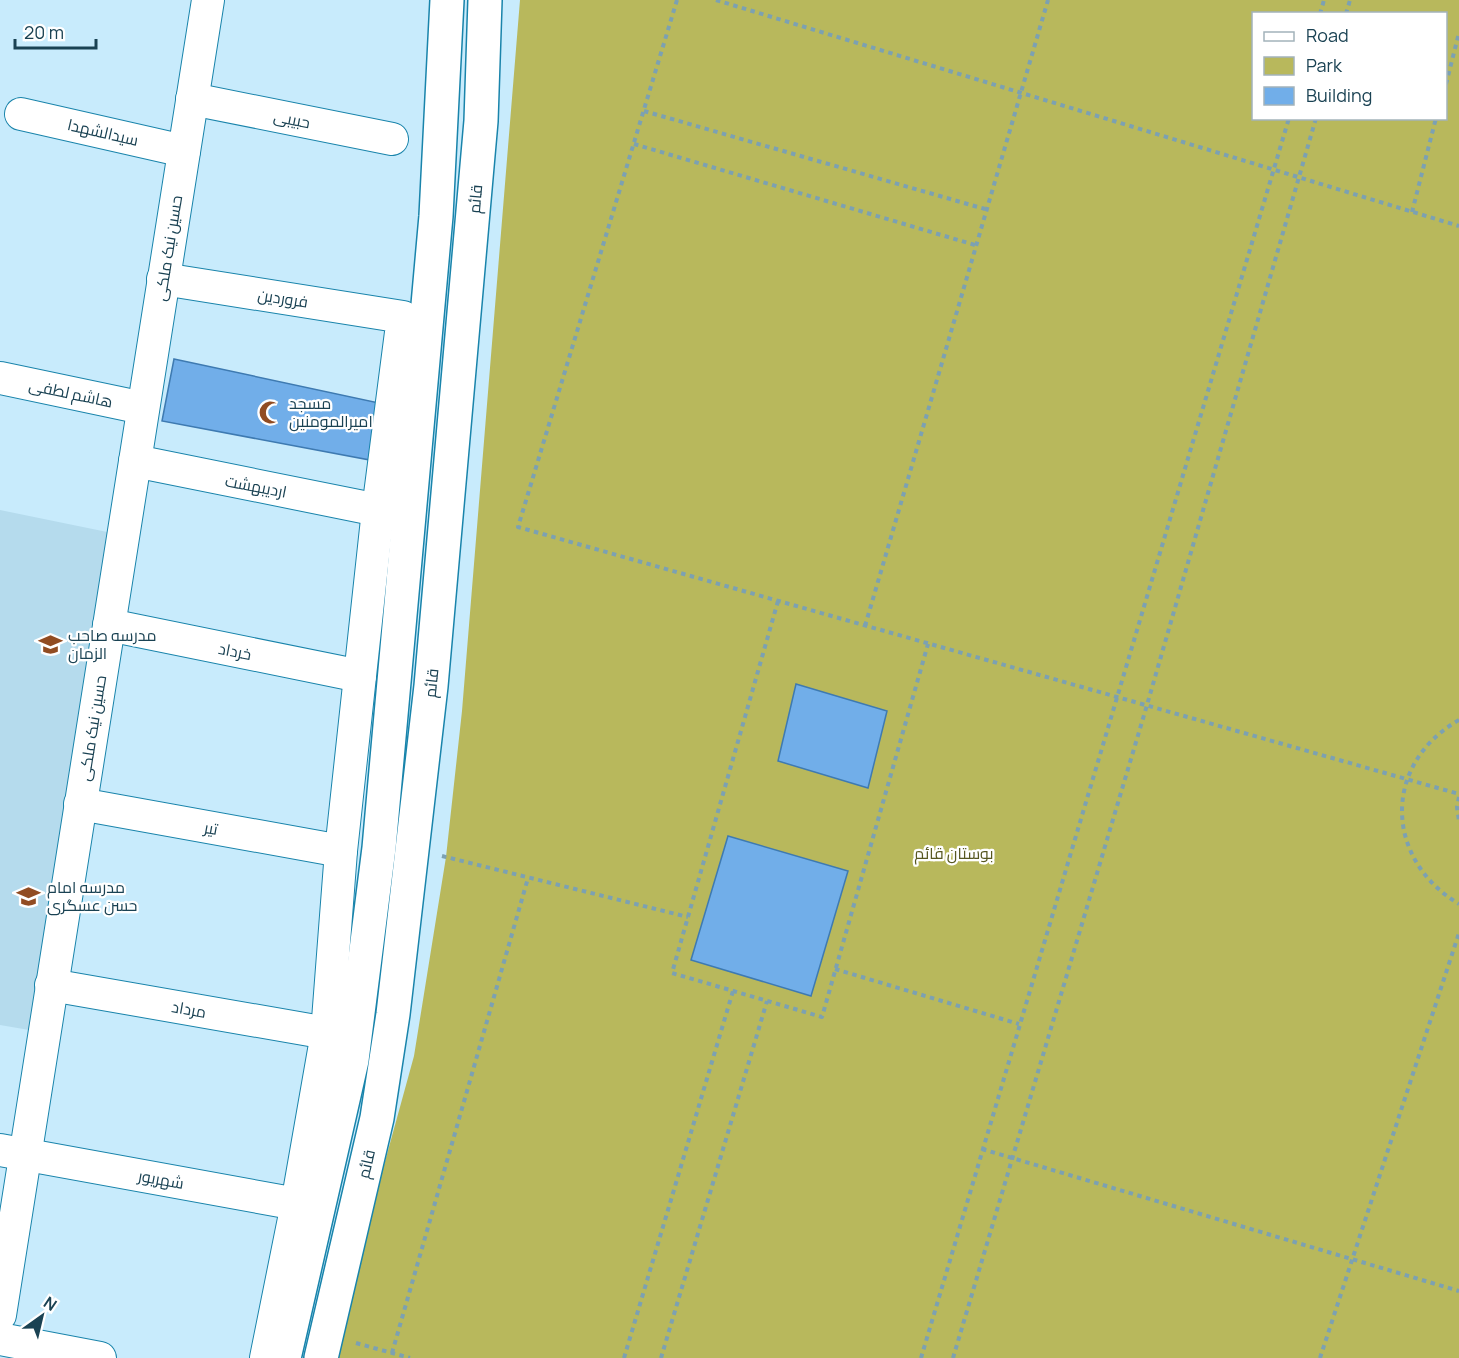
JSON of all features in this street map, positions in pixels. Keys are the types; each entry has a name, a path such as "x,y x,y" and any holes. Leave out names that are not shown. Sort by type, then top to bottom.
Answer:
{"main road":[{"path":"284,1358 352,1060 379,848 436,216 447,0"},
{"name":"قائم","path":"324,1346 376,1118 393,1014 431,686 481,121 485,0"}],"street":[{"name":"حسین نیک ملکی","path":"0,1315 12,1152 51,985 208,0"},
{"name":"حبیبی","path":"192,99 392,139"},
{"name":"سیدالشهدا","path":"21,114 184,151"},
{"name":"فروردین","path":"163,279 403,316 378,510"},
{"name":"هاشم لطفی","path":"0,378 143,408"},
{"name":"اردیبهشت","path":"135,461 378,510"},
{"path":"266,1358 297,1204 327,1033 341,851 378,510"},
{"name":"خرداد","path":"109,625 360,676"},
{"name":"تیر","path":"80,804 341,851"},
{"name":"مرداد","path":"51,985 327,1033"},
{"name":"شهریور","path":"12,1152 297,1204"},
{"path":"0,1339 100,1358"}],"path":[{"path":"677,0 518,528 1406,779 1459,796 1457,807 1459,821"},
{"path":"716,0 1459,226"},
{"path":"865,626 1019,92 1048,0"},
{"path":"1447,80 1459,33"},
{"path":"644,111 985,209"},
{"path":"921,1358 1115,697 1288,120"},
{"path":"953,1358 1147,705 1315,120"},
{"path":"1412,212 1435,120"},
{"path":"634,144 975,245"},
{"path":"778,601 672,973 822,1017 928,644"},
{"path":"1459,720 1441,730 1420,752 1406,779 1401,810 1406,841 1419,869 1440,892 1459,904"},
{"path":"412,848 688,917"},
{"path":"392,1353 528,878"},
{"path":"1320,1358 1459,933"},
{"path":"836,969 1019,1024"},
{"path":"624,1358 733,991"},
{"path":"661,1358 767,1001"},
{"path":"982,1149 1459,1291"},
{"path":"324,1346 392,1353 410,1358"}],"shaded area":[{"name":"مدرسه صاحب الزمان","path":"0,510 117,534 35,1031 0,1025"}],"green space":[{"name":"بوستان قائم","path":"520,0 1459,0 1459,1358 331,1358 414,1056 446,857 462,711"}],"building":[{"name":"مسجد امیرالمومنین","path":"174,359 379,403 370,460 162,421"},
{"path":"796,684 887,711 868,788 778,761"},
{"path":"728,836 848,871 811,996 691,960"}],"place":[{"name":"مسجد امیرالمومنین","path":"271,412"},
{"name":"مدرسه صاحب الزمان","path":"50,644"},
{"name":"مدرسه امام حسن عسگری","path":"29,896"}]}
